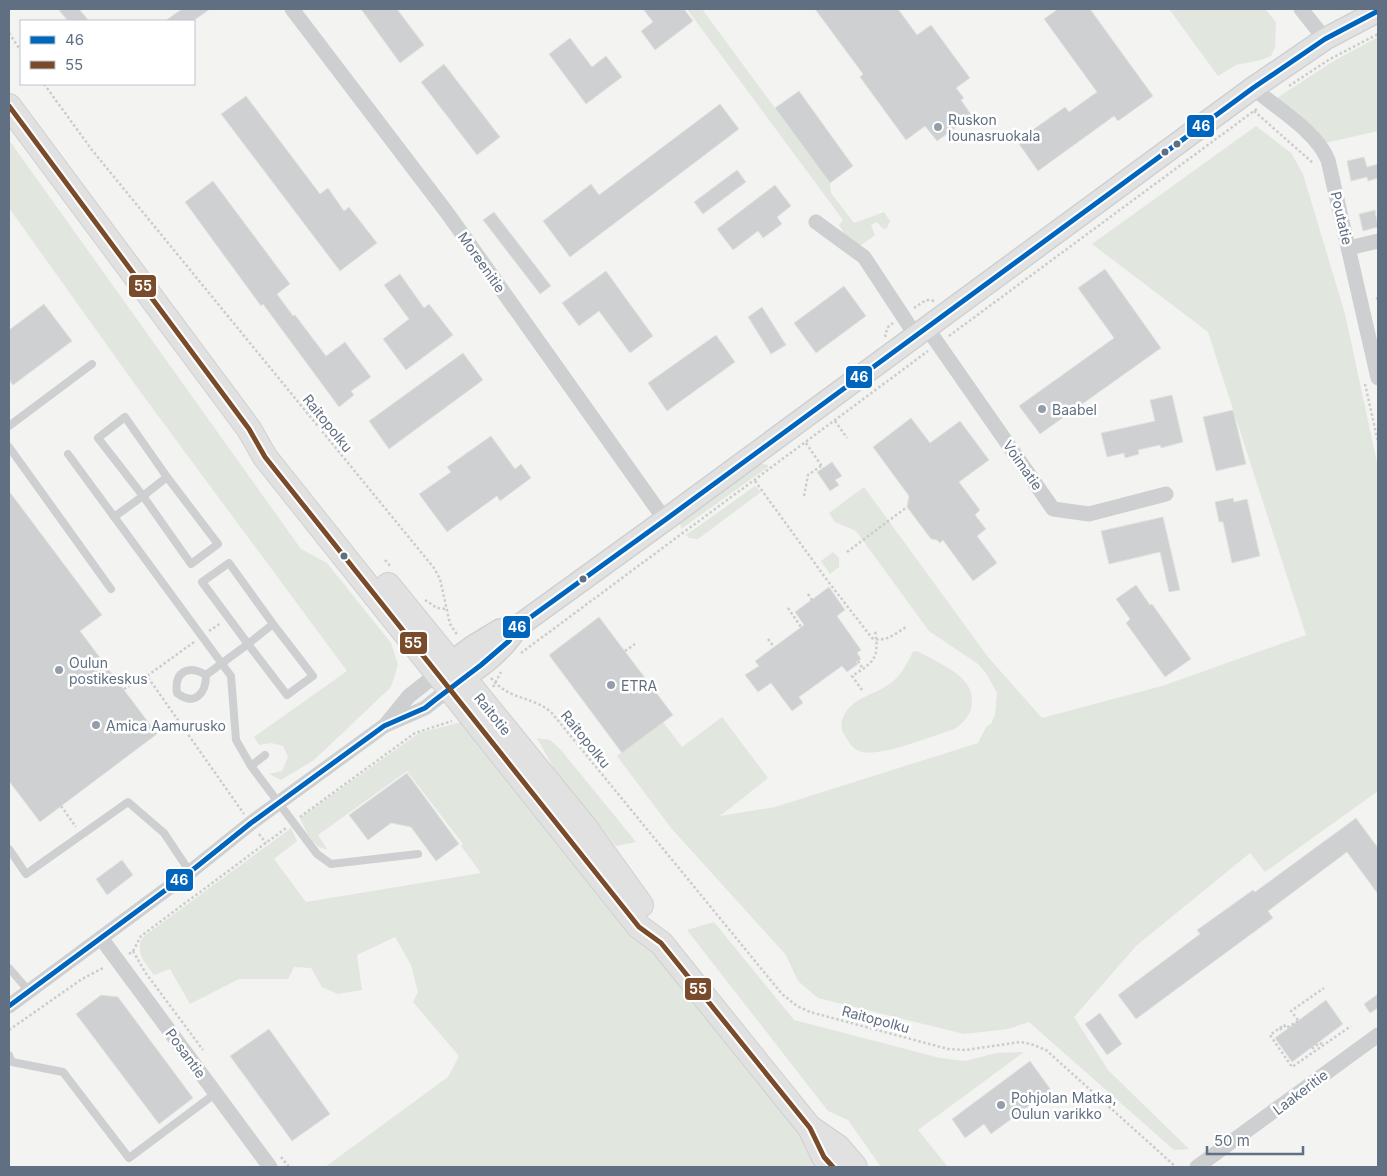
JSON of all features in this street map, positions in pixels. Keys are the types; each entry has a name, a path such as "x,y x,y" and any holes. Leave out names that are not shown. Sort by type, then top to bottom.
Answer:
{"main road":[{"name":"Raitotie","path":"9,106 249,429 278,450 481,697 639,926 661,944 810,1128 824,1157 833,1167"},
{"name":"Raitotie","path":"810,1128 838,1147 855,1167"}],"street":[{"name":"Moreenitie","path":"292,9 448,214 665,520"},
{"path":"1301,9 1325,38"},
{"path":"9,1006 28,990 190,872 251,823 384,726 425,708 459,670 509,641 517,627 1253,88 1325,38 1378,11"},
{"name":"Poutatie","path":"1253,88 1321,144 1328,160 1348,248 1372,381"},
{"name":"Voimatie","path":"816,222 864,257 1053,509 1089,514 1166,494"},
{"path":"1348,248 1378,242"},
{"name":"Posantie","path":"101,938 270,1167"},
{"name":"Laakeritie","path":"1197,1167 1378,1034"}],"lane":[{"path":"9,426 92,364"},
{"path":"125,417 167,477 218,544 190,564 143,496 98,438 125,417"},
{"path":"9,447 112,589"},
{"path":"68,454 231,676 236,740 251,766 317,854 331,864 418,854"},
{"path":"114,517 167,477"},
{"path":"229,563 273,624 313,676 288,695 202,582 229,563"},
{"path":"206,675 273,624"},
{"path":"187,670 198,670 206,675 206,684 203,692 194,699 184,698 178,693 176,684 179,675 187,670"},
{"path":"251,766 265,755"},
{"path":"9,849 26,874 128,802 164,833 190,872"},
{"path":"9,968 28,990"},
{"path":"9,1055 12,1062 63,1072 129,1158 216,1093"}],"path":[{"path":"9,33 20,50"},
{"name":"Raitopolku","path":"45,85 92,150 434,568 440,579 459,670 481,697 508,693 537,703 551,712 782,994 797,1006 810,1012 948,1049 966,1050 1020,1042 1046,1050 1176,1167"},
{"path":"1254,111 1316,165"},
{"path":"1372,381 1378,442"},
{"path":"835,421 847,438"},
{"path":"804,496 808,475 822,467 806,443"},
{"path":"755,481 872,638 877,640 886,639 906,627"},
{"path":"847,552 908,507"},
{"path":"808,594 812,600"},
{"path":"788,608 801,627"},
{"path":"124,689 147,676 229,617"},
{"path":"862,690 852,676 872,663 877,648 875,631"},
{"path":"768,639 774,647"},
{"path":"625,651 635,644"},
{"path":"858,661 864,669"},
{"path":"147,676 266,843"},
{"path":"9,1030 82,979 118,961 133,951 141,936 414,733 456,719 481,697"},
{"path":"62,806 82,834"},
{"path":"133,951 145,972 208,1057"},
{"path":"1324,988 1291,1011 1298,1020 1286,1028 1284,1025 1270,1035 1292,1067 1351,1026"},
{"path":"1280,1028 1283,1032"},
{"path":"1312,1047 1319,1043 1325,1044"},
{"path":"277,1152 289,1167"}],"shaded area":[{"path":"687,9 702,9 830,183 831,193 854,223 884,212 890,221 887,228 883,229 877,222 871,225 875,235 857,248 847,238 839,225 843,220"},
{"path":"1169,9 1265,9 1276,22 1275,47 1271,56 1236,65 1218,76"},
{"path":"1378,37 1378,131 1325,143 1274,100 1332,62"},
{"path":"1256,126 1291,153 1303,174 1345,314 1378,467 1378,791 1265,872 1250,853 1136,946 1074,1017 1108,1070 1189,1149 1174,1150 1029,1022 1008,1029 964,1034 818,998 798,981 786,955 671,828 617,756 663,722 682,747 722,717 768,778 720,816 775,807 978,743 995,715 997,693 986,673 978,664 929,631 856,531 835,522 829,513 864,487 988,657 1042,718 1162,686 1306,635 1208,332 1092,244"},
{"path":"9,140 301,549 327,563 391,643 398,665 391,687 314,760 281,780 269,774 282,771 288,757 283,746 271,743 259,745 254,737 347,671 139,390 9,208"},
{"path":"757,463 768,465 768,467 681,529 680,522"},
{"path":"755,486 761,492 698,539 689,538 686,535"},
{"path":"833,552 839,558 839,567 830,574 821,561"},
{"path":"915,651 944,665 966,684 971,691 972,700 971,709 967,717 955,729 906,745 879,752 867,753 859,751 850,744 842,731 842,721 846,712 858,701 895,680"},
{"path":"464,720 795,1126 824,1167 325,1167 448,1077 459,1056 413,1002 418,992 411,965 395,937 357,955 362,990 338,994 322,987 311,968 294,967 288,979 239,979 190,1004 170,969 154,975 144,962 140,952 143,937 291,828 297,841 274,859 306,902 481,873 461,846 463,844 407,771 318,835 327,849 318,846 314,842 307,833 300,818 419,733"},
{"path":"537,738 550,740 561,750 636,842 616,846 557,774"},
{"path":"714,922 794,1020 940,1058 966,1061 996,1053 1024,1052 918,1130 948,1167 881,1167 848,1120 828,1111 687,930"}],"building":[{"path":"58,9 79,9 88,20 67,20"},
{"path":"182,9 210,9 194,20 166,20"},
{"path":"361,9 397,9 424,45 400,63"},
{"path":"643,9 684,9 693,21 655,50 641,31 653,22"},
{"path":"815,9 898,9 917,35 931,25 970,78 956,88 964,98 961,100 972,116 937,141 925,126 906,140 860,77 863,74"},
{"path":"1058,9 1090,9 1153,96 1118,121 1114,116 1038,171 1017,141 1065,107 1069,112 1097,92 1044,19"},
{"path":"570,38 592,67 606,56 622,77 586,104 549,54"},
{"path":"444,64 500,137 477,155 421,82"},
{"path":"799,91 853,166 830,183 775,108"},
{"path":"246,96 320,194 328,188 344,211 349,207 377,243 340,271 221,114"},
{"path":"720,104 739,129 570,257 543,221 591,184 599,195"},
{"path":"1364,157 1367,167 1378,164 1378,178 1368,181 1367,177 1351,181 1347,161"},
{"path":"737,170 746,182 703,214 694,202"},
{"path":"213,181 290,284 277,294 293,316 295,315 326,356 345,342 371,377 351,391 354,395 339,407 263,304 261,306 185,202"},
{"path":"775,185 791,206 777,217 782,224 763,238 758,231 733,250 717,229"},
{"path":"1375,210 1378,227 1363,231 1359,214"},
{"path":"494,212 551,286 540,294 483,220"},
{"path":"1105,269 1161,348 1040,434 1019,406 1114,338 1078,288"},
{"path":"606,271 653,336 630,353 599,311 579,326 562,303"},
{"path":"400,274 424,308 429,304 453,335 406,370 383,339 409,319 384,285"},
{"path":"844,286 866,316 816,353 794,323"},
{"path":"44,304 72,341 13,385 9,380 9,330"},
{"path":"762,307 786,345 771,354 748,317"},
{"path":"716,335 735,362 667,411 648,383"},
{"path":"463,353 483,380 389,449 369,421"},
{"path":"1172,395 1183,442 1161,448 1160,445 1138,450 1139,454 1125,458 1124,453 1107,457 1101,433 1155,421 1150,400"},
{"path":"1233,410 1246,464 1216,471 1203,417"},
{"path":"911,418 930,443 960,421 989,460 959,482 980,510 975,515 986,529 977,536 997,563 973,581 943,540 940,543 937,540 931,539 907,507 909,496 873,447"},
{"path":"491,436 515,469 521,464 531,478 500,501 497,496 447,532 419,494 451,472 447,467"},
{"path":"832,462 842,476 835,480 839,485 830,491 817,472"},
{"name":"Oulun postikeskus","path":"9,491 102,615 80,631 157,734 40,822 9,781"},
{"path":"1233,498 1234,502 1247,499 1260,556 1232,563 1223,522 1219,522 1215,502"},
{"path":"1163,517 1180,590 1169,592 1160,552 1109,564 1101,531"},
{"path":"1136,585 1150,605 1152,604 1191,659 1165,677 1126,623 1130,619 1116,599"},
{"path":"829,587 845,610 837,616 861,650 857,653 861,659 856,662 858,664 847,672 842,666 799,697 803,703 792,711 771,683 758,692 745,675 759,666 755,661 804,625 795,612"},
{"name":"ETRA","path":"599,617 673,715 622,753 549,655"},
{"path":"407,773 459,844 436,861 411,827 391,823 368,840 349,815"},
{"path":"1356,818 1378,848 1378,894 1347,852 1268,911 1273,918 1136,1019 1118,995 1200,934 1197,930 1253,890 1255,892"},
{"path":"122,860 133,875 107,895 96,879"},
{"path":"1378,994 1378,1008 1370,1013 1364,1004"},
{"path":"101,995 118,997 193,1098 159,1124 76,1014"},
{"path":"1326,1000 1343,1024 1292,1062 1275,1038"},
{"path":"1100,1013 1122,1044 1107,1055 1085,1024"},
{"path":"269,1029 330,1114 292,1141 230,1056"},
{"name":"Pohjolan Matka, Oulun varikko","path":"1030,1061 1051,1090 991,1134 984,1124 965,1138 952,1119"}],"transit line":[{"name":"46","path":"9,1006 190,872 251,823 384,726 425,708 509,641 517,627 1253,88 1325,39 1378,11"},
{"name":"55","path":"9,106 249,429 265,457 639,927 661,943 810,1128 824,1157 833,1167"}],"place":[{"name":"Ruskon lounasruokala","path":"938,127"},
{"name":"Baabel","path":"1042,409"},
{"name":"Oulun postikeskus","path":"59,670"},
{"name":"ETRA","path":"611,685"},
{"name":"Amica Aamurusko","path":"96,725"},
{"name":"Pohjolan Matka, Oulun varikko","path":"1001,1105"}]}
